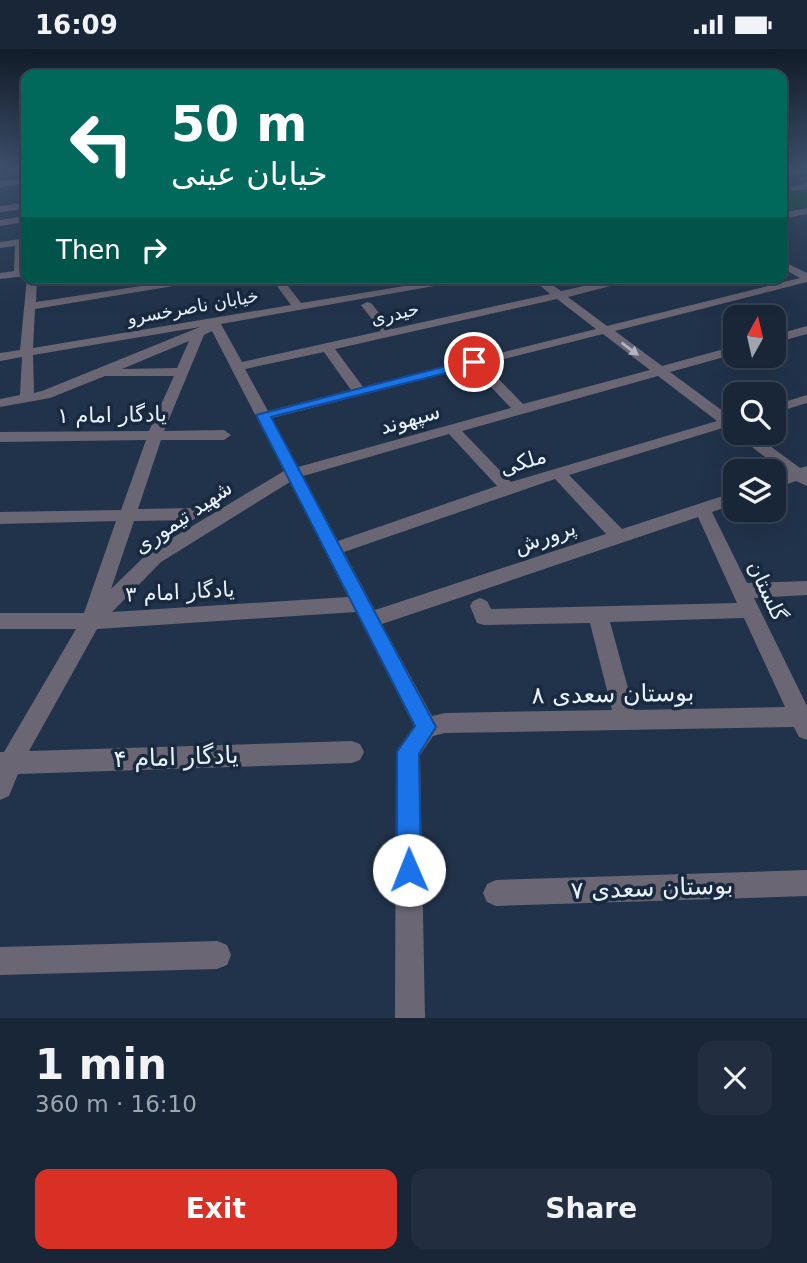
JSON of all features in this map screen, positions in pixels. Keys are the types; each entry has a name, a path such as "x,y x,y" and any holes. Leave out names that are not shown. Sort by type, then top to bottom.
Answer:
{"street":[{"path":"0,223 21,220"},
{"path":"0,245 21,242"},
{"path":"787,267 807,278"},
{"path":"0,276 21,273"},
{"path":"787,283 807,278"},
{"path":"27,398 32,284"},
{"path":"30,306 177,284"},
{"path":"281,284 298,307"},
{"name":"خیابان ناصرخسرو","path":"0,357 27,355 438,284"},
{"path":"544,284 723,416"},
{"name":"حیدری","path":"238,367 610,284"},
{"path":"263,415 784,284"},
{"path":"367,306 389,334"},
{"path":"0,403 45,395 199,333 214,323 426,727 408,752 410,1018"},
{"path":"786,336 807,330"},
{"path":"91,621 155,435 199,333"},
{"path":"327,347 359,391"},
{"name":"سپهوند","path":"293,473 723,353"},
{"path":"474,362 521,410"},
{"path":"99,373 182,372"},
{"path":"786,405 807,399"},
{"name":"ملکی","path":"333,549 508,488 723,428"},
{"path":"452,429 508,488"},
{"name":"یادگار امام ۱","path":"0,437 224,435"},
{"path":"762,445 804,476"},
{"name":"شهید تیموری","path":"0,788 5,763 91,621 155,557 293,473"},
{"path":"558,473 618,536"},
{"path":"786,481 804,476"},
{"name":"پرورش","path":"366,612 723,503"},
{"name":"گلستان","path":"704,510 804,723"},
{"path":"0,518 193,514"},
{"path":"741,591 807,589"},
{"path":"480,606 484,617 751,610"},
{"name":"یادگار امام ۳","path":"0,621 91,621 366,612"},
{"path":"598,615 625,719"},
{"name":"بوستان سعدی ۸","path":"426,727 446,723 625,719 804,723"},
{"name":"یادگار امام ۴","path":"5,763 352,752"},
{"name":"بوستان سعدی ۷","path":"496,893 807,883"},
{"path":"0,961 216,955"}],"route":[{"path":"409,870 408,752 426,727 263,415 474,362"}]}
